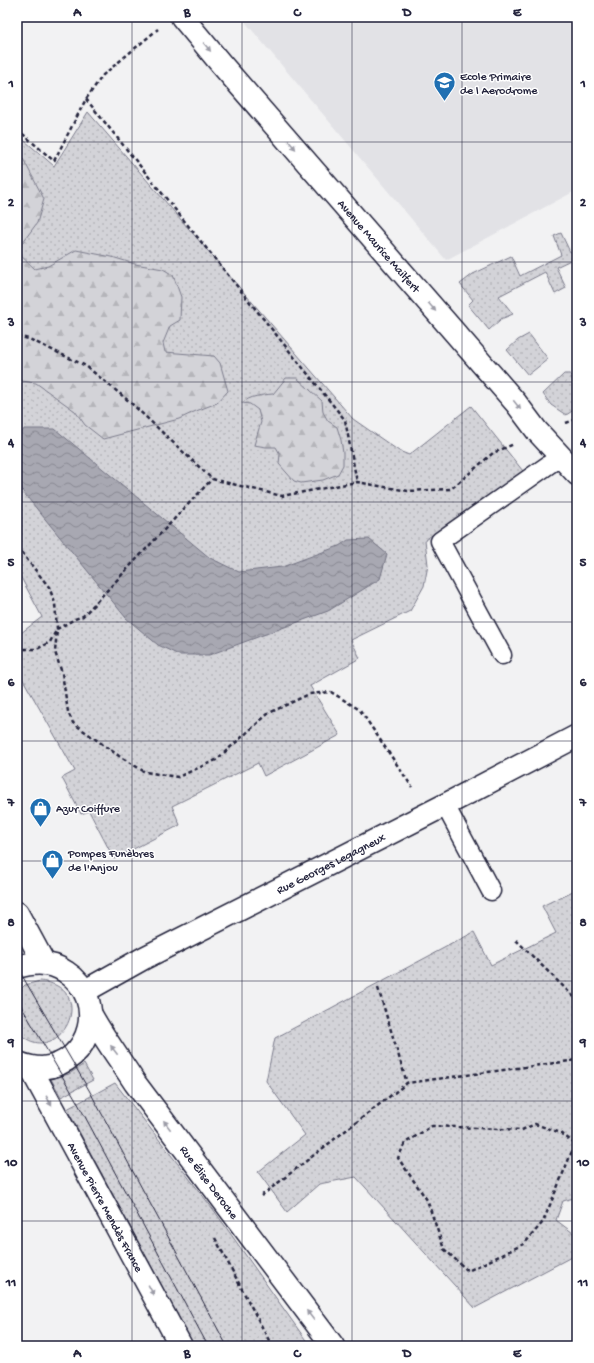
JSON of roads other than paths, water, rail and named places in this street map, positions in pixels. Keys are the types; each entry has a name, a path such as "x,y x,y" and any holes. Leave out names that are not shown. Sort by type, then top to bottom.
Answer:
{"street":[{"name":"Avenue Maurice Mailfert","path":"182,17 537,430 577,474"},
{"name":"Rue Georges Legagneux","path":"85,991 144,958 577,736"},
{"path":"17,913 44,963"},
{"path":"17,967 29,964 44,963 60,968 74,977 85,991 89,1002 91,1015 88,1031 80,1047 70,1058 56,1065 42,1068 24,1065"},
{"name":"Rue Élise Deroche","path":"91,1015 104,1039 115,1051 135,1083 333,1346"},
{"name":"Avenue Pierre Mendès France","path":"24,1065 181,1346"}],"lane":[{"path":"502,655 440,541 561,456"},
{"path":"445,805 491,891"}],"water":[{"path":"24,429 55,429 210,558 239,572 282,567 339,546 348,540 369,539 387,554 380,579 328,611 209,655 179,655 158,645 126,618 23,492 17,472 17,441"}],"tram line":[{"path":"17,967 89,1090 227,1346"},
{"path":"17,999 75,1098 208,1346"}],"place":[{"name":"Ecole Primaire de l Aerodrome","path":"445,102"},
{"name":"Azur Coiffure","path":"40,828"},
{"name":"Pompes Funèbres de l'Anjou","path":"52,880"}]}
